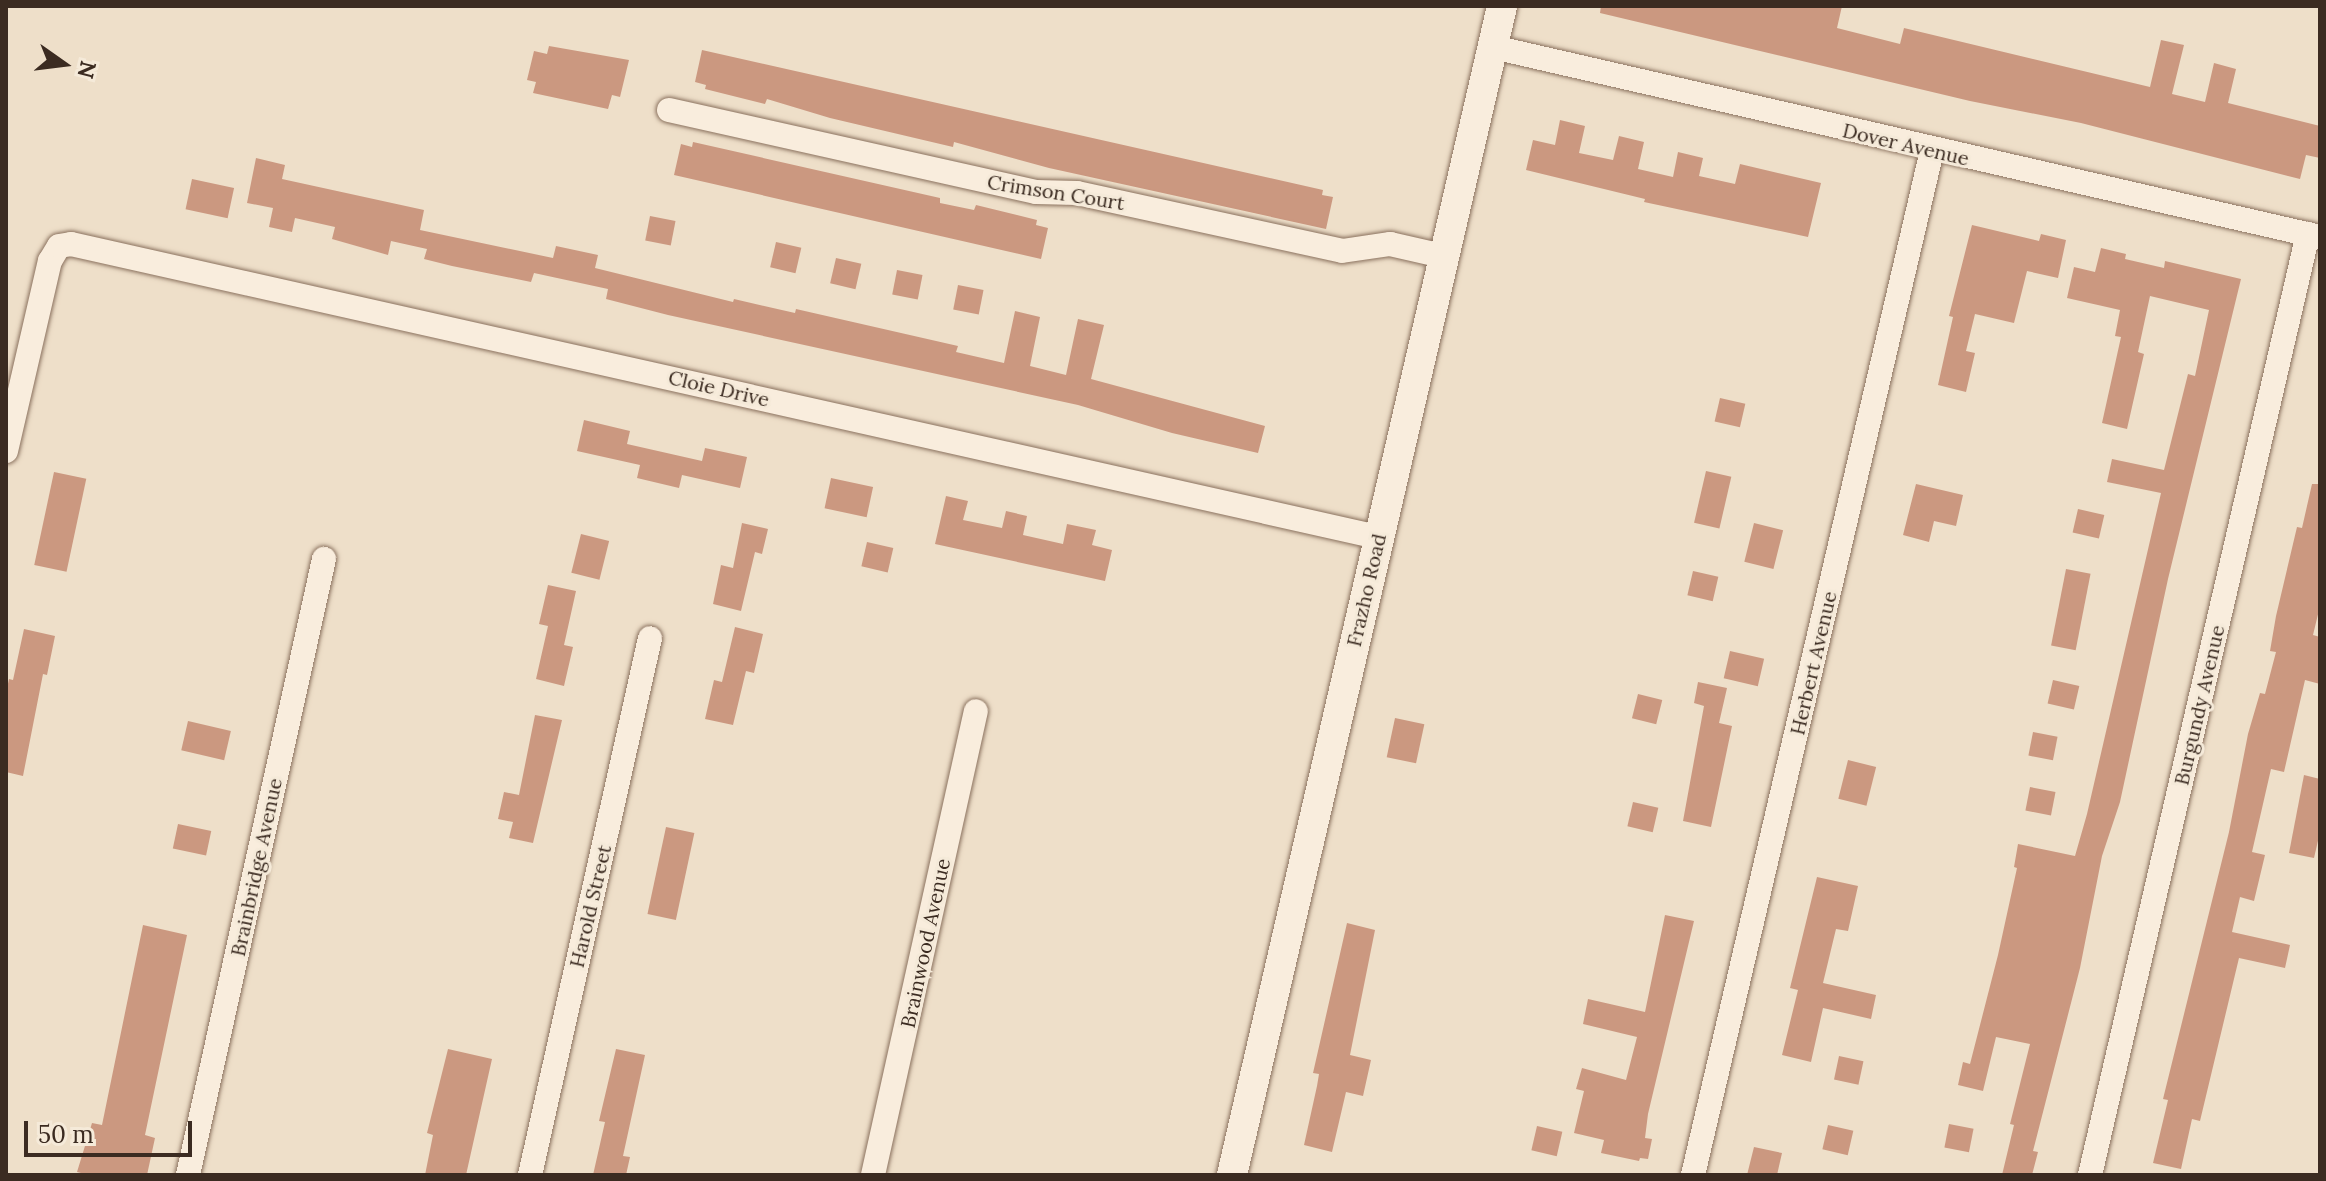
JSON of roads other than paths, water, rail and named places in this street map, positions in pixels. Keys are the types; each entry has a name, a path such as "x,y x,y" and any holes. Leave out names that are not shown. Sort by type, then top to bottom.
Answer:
{"street":[{"name":"Frazho Road","path":"1232,1175 1502,6"},
{"name":"Dover Avenue","path":"1493,47 2314,236"},
{"name":"Crimson Court","path":"669,110 1036,192 1077,193 1342,251 1390,244 1443,256"},
{"name":"Herbert Avenue","path":"1693,1175 1932,150"},
{"name":"Burgundy Avenue","path":"2090,1175 2314,236"},
{"name":"Cloie Drive","path":"6,451 50,261 59,246 89,247 1378,537"},
{"name":"Brainbridge Avenue","path":"188,1175 324,559"},
{"name":"Harold Street","path":"530,1175 650,638"},
{"name":"Brainwood Avenue","path":"873,1175 976,711"}]}
